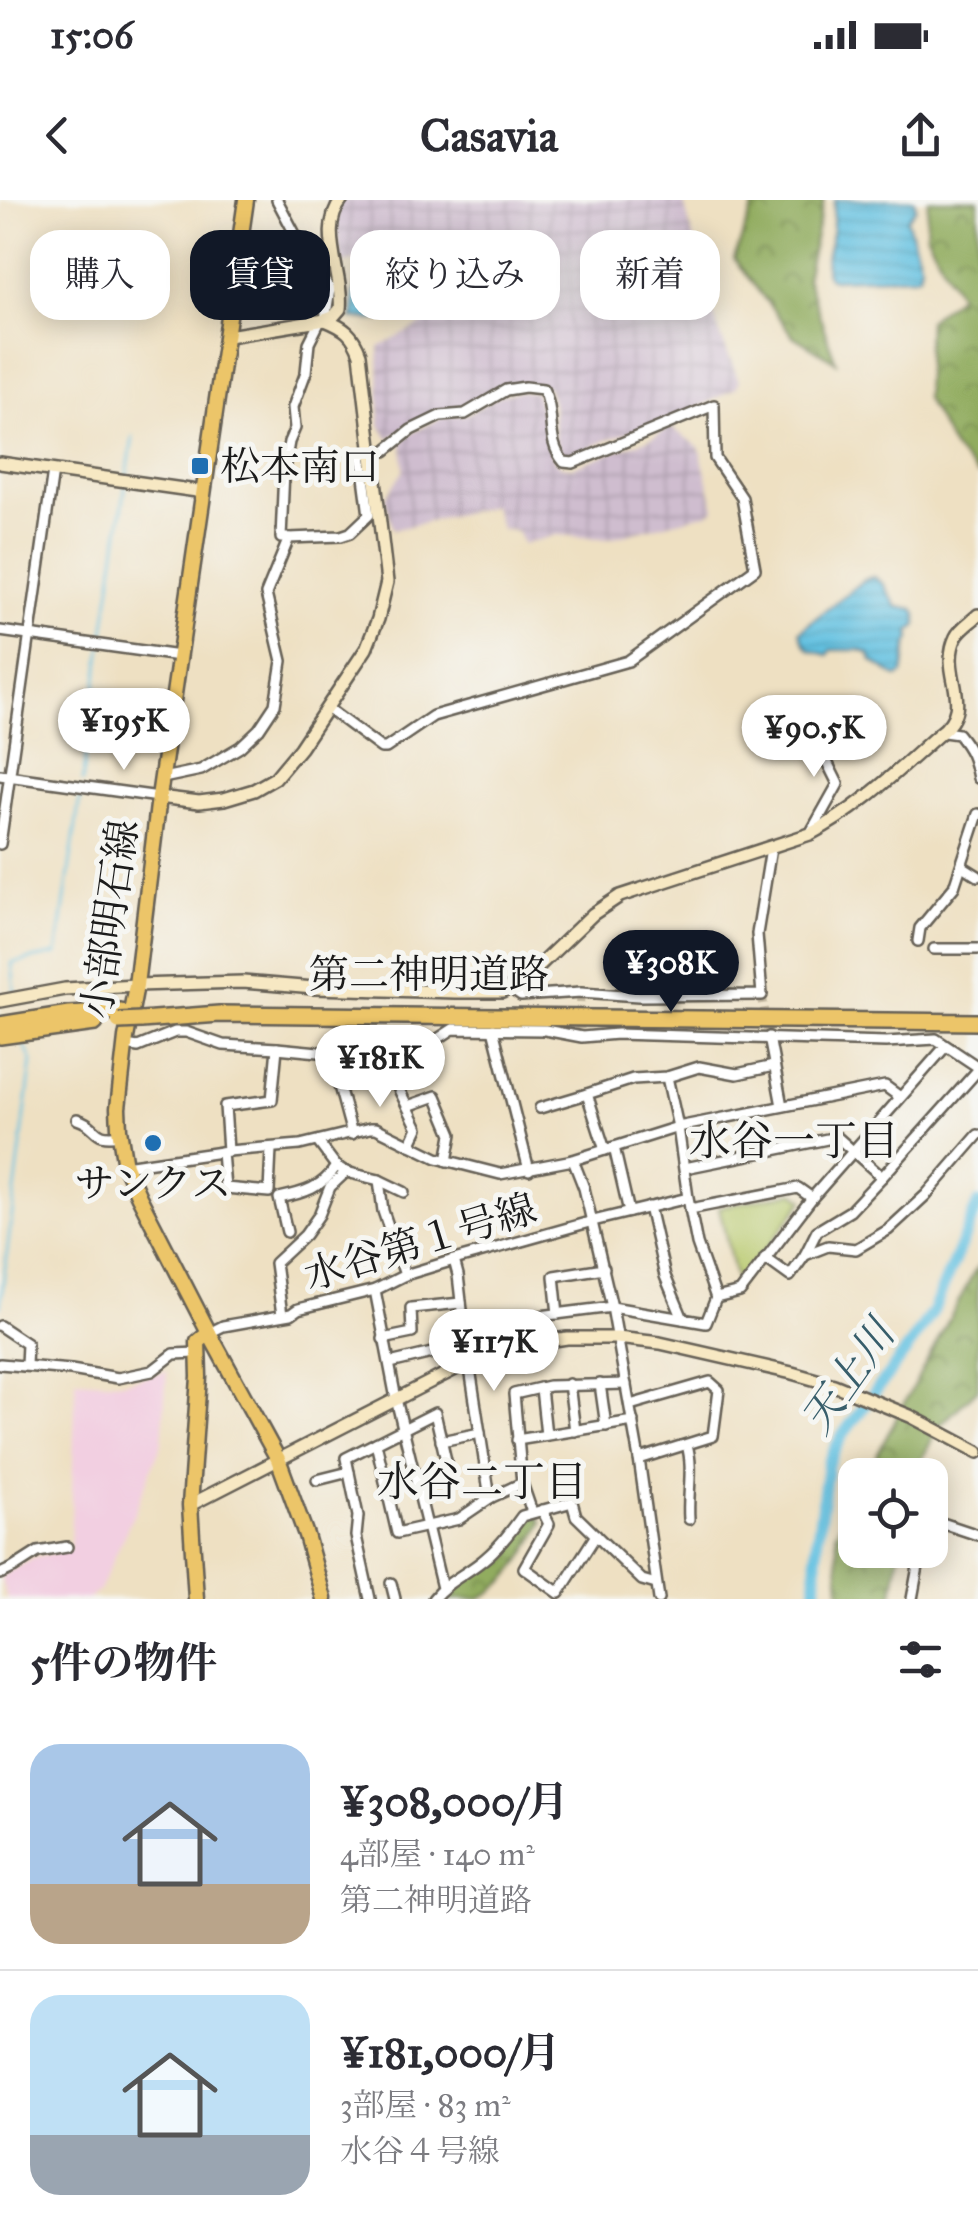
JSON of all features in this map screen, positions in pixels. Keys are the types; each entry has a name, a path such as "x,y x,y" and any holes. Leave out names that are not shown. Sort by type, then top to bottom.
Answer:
{"highway":[{"name":"第二神明道路","path":"142,1015 238,1005 978,1012"},
{"name":"第二神明道路","path":"0,1036 70,1014 978,1022"},
{"name":"第二神明道路","path":"0,1025 27,1026"}],"main road":[{"name":"小部明石線","path":"246,200 118,1108 125,1166 208,1333 278,1459 324,1599"},
{"path":"196,1599 190,1505 198,1342 208,1333"}],"street":[{"path":"277,200 305,253 330,289 322,321 309,343 306,372 294,407 295,428 284,470 281,538 350,534 369,515 361,454 385,452 411,430 440,416 465,414 506,390 543,388 548,397 556,451 564,462 573,463 714,405 715,458 742,498 756,569 628,661 433,716 386,748 326,708"},
{"path":"228,336 322,321 340,309 330,224 340,202"},
{"path":"5,776 199,802 254,790 275,778 300,748 366,649 387,582 360,354 354,337 344,328 322,321"},
{"path":"0,463 204,492"},
{"path":"0,844 5,776 53,471"},
{"path":"162,778 201,770 240,746 259,729 275,704 282,661 266,594 288,538"},
{"path":"10,999 64,989 136,984 243,982 455,992 511,989 593,914 620,896 810,834 862,802 960,716 965,695 952,662 952,650 959,631 978,615"},
{"path":"0,631 180,656"},
{"path":"804,724 838,784 810,834"},
{"path":"944,732 958,734 966,744 974,757 978,778"},
{"path":"918,941 920,928 954,887 978,814"},
{"path":"511,989 520,996 581,992 639,996 762,995 756,934 771,848"},
{"path":"962,866 978,876"},
{"path":"934,950 978,950"},
{"path":"126,1045 138,1047 175,1032 186,1032 223,1045 382,1055 430,1044 453,1029 886,1042 936,1038 978,1068 850,1211 818,1230 790,1276 765,1258"},
{"path":"492,1030 530,1170"},
{"path":"769,1037 782,1106"},
{"path":"716,1298 740,1292 812,1198 946,1047"},
{"path":"271,1148 269,1192 225,1188 225,1106 272,1100 278,1048"},
{"path":"330,1053 352,1134"},
{"path":"382,1055 418,1128 410,1144"},
{"path":"540,1108 633,1079 667,1076 698,1067 737,1074 774,1066"},
{"path":"521,1345 516,1320 612,1307 706,1323 716,1298 697,1244 667,1076"},
{"path":"125,1166 318,1142 376,1128 447,1162 500,1174 573,1160 678,1128 885,1086 900,1097"},
{"path":"587,1094 610,1149 629,1212"},
{"path":"408,1106 436,1096 452,1134 447,1162"},
{"path":"77,1119 100,1136 120,1135"},
{"path":"805,1255 828,1246 856,1248 888,1230 978,1135"},
{"path":"685,1168 837,1137 882,1177"},
{"path":"318,1142 336,1166 346,1172 379,1180 404,1192"},
{"path":"573,1160 593,1221 612,1307 639,1459 658,1599"},
{"path":"287,1232 279,1198 308,1192 329,1178 336,1166"},
{"path":"282,1315 275,1263 305,1235 319,1215 330,1187 346,1172"},
{"path":"379,1180 383,1211 405,1276"},
{"name":"水谷第１号線","path":"208,1333 223,1326 374,1290 454,1260 648,1207 798,1188 812,1198"},
{"path":"648,1207 665,1276 683,1319"},
{"path":"390,1363 466,1345 454,1260"},
{"path":"558,1314 554,1276 604,1268"},
{"path":"374,1290 442,1588"},
{"path":"383,1339 412,1333 412,1308 461,1303"},
{"path":"0,1326 27,1344 26,1365"},
{"path":"190,1505 468,1362 521,1345 567,1338 617,1338 731,1357 844,1389 910,1416 978,1452"},
{"path":"0,1364 118,1378 152,1371 174,1354 197,1353"},
{"path":"468,1362 490,1498"},
{"path":"630,1405 710,1382 719,1390 713,1436 639,1459"},
{"path":"596,1536 562,1596 524,1568 549,1524 522,1483 514,1394 569,1384 626,1384"},
{"path":"569,1384 575,1431"},
{"path":"600,1384 606,1426"},
{"path":"541,1388 546,1436"},
{"path":"370,1599 356,1536 358,1516 346,1458 435,1413 448,1469 416,1478"},
{"path":"517,1440 632,1421"},
{"path":"442,1441 480,1433"},
{"path":"376,1443 397,1533 459,1519 522,1483"},
{"path":"687,1444 692,1459 689,1519"},
{"path":"318,1480 349,1472"},
{"path":"433,1599 503,1543 522,1516 572,1502 576,1516 596,1536 642,1580 656,1584"},
{"path":"948,1526 978,1535"},
{"path":"0,1574 38,1552 67,1547"},
{"path":"912,1599 918,1568"},
{"path":"391,1583 395,1599"}],"shaded area":[{"path":"325,200 683,200 691,230 580,230 580,320 716,320 739,381 736,388 684,415 609,439 563,460 555,438 548,387 511,383 495,388 465,409 438,412 388,439 380,425 379,347 429,320 560,320 560,230 350,230 350,262 341,263 337,212"},
{"path":"535,392 554,460 562,466 573,467 671,427 699,447 715,508 709,513 607,539 557,535 523,544 517,531 501,529 493,506 393,530 385,498 404,470 402,442 443,417 467,414 499,396"},
{"path":"167,1371 162,1442 99,1591 89,1599 7,1599 1,1576 35,1557 70,1550 76,1379 122,1382"}],"green space":[{"path":"756,200 824,200 806,278 836,362 793,336 734,259"},
{"path":"928,200 978,200 978,475 954,450 925,398 928,320 959,295 926,234"},
{"path":"795,1192 804,1200 737,1286 719,1207"},
{"path":"978,1265 978,1389 939,1426 923,1458 875,1458"},
{"path":"539,1515 543,1523 517,1566 500,1585 480,1598 438,1599 486,1565 525,1523"},
{"path":"838,1568 897,1568 892,1599 846,1599 840,1590"}],"water":[{"path":"835,200 915,200 916,208 907,219 921,265 919,274 828,277 826,258"},
{"path":"874,577 897,607 914,609 917,614 903,674 897,677 860,650 831,650 828,655 812,650 800,631 865,579"}],"waterway":[{"path":"127,475 133,437"},
{"path":"82,782 126,483"},
{"path":"15,993 12,963 57,954 81,790"},
{"path":"0,1306 32,1061 22,1041"},
{"name":"天上川","path":"816,1599 817,1541 828,1463 841,1437 933,1311 978,1204"}],"tunnel":[{"path":"580,1029 581,992"},
{"path":"762,995 769,1037"}],"place":[{"name":"松本南口","path":"200,466"},
{"name":"サンクス","path":"153,1143"}],"district":[{"name":"水谷一丁目","path":"794,1141"},
{"name":"水谷二丁目","path":"482,1482"}]}
